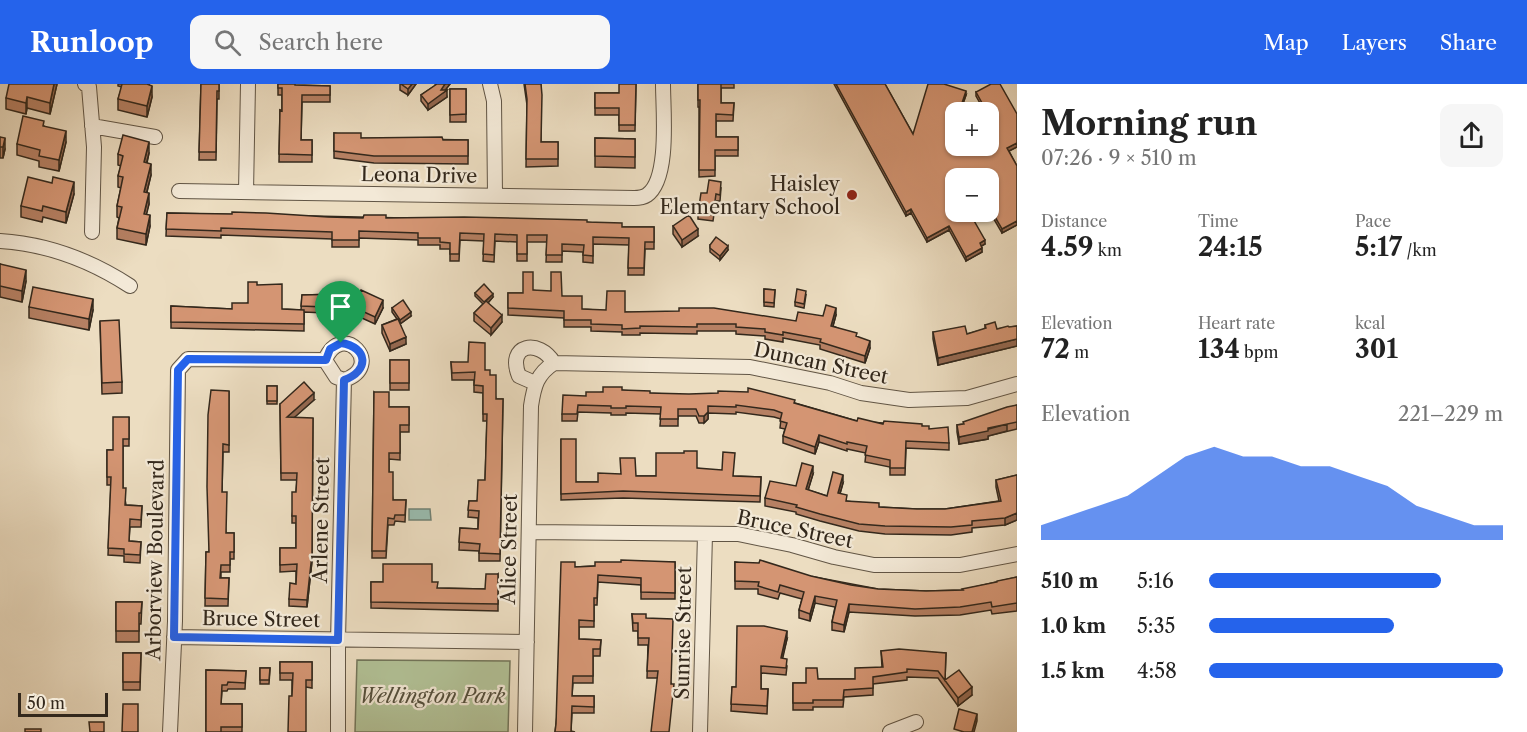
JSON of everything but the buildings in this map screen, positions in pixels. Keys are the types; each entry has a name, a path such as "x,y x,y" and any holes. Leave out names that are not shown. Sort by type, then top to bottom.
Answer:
{"street":[{"path":"85,84 89,87 94,147 92,232"},
{"path":"246,192 248,84"},
{"path":"490,84 495,101 495,195"},
{"name":"Leona Drive","path":"179,191 634,198 646,196 660,177 663,84"},
{"path":"92,126 155,137"},
{"path":"0,241 23,243 60,252 102,267 130,286"},
{"path":"341,343 353,345 361,354 362,366 355,376 344,380 336,377 326,360 330,349 341,343"},
{"path":"535,383 519,376 515,367 516,357 521,350 528,347 544,351 549,366"},
{"name":"Arborview Boulevard","path":"170,732 174,637 178,370 188,359 326,360"},
{"name":"Alice Street","path":"525,732 531,406 535,383 549,366"},
{"name":"Duncan Street","path":"549,366 750,367 830,382 861,393 909,400 967,398 1017,384"},
{"name":"Arlene Street","path":"338,732 344,380"},
{"name":"Bruce Street","path":"529,532 738,534 874,565 960,565 1017,554"},
{"name":"Sunrise Street","path":"700,732 705,534"},
{"name":"Bruce Street","path":"174,637 527,642"},
{"path":"890,732 916,722"}],"green space":[{"name":"Wellington Park","path":"357,660 510,661 508,732 355,732"}],"shaded area":[{"path":"409,509 430,509 431,520 409,520"}],"place":[{"name":"Haisley Elementary School","path":"852,195"}],"route":[{"path":"341,343 353,345 361,354 362,366 355,376 344,380 338,640 174,637 178,370 188,359 326,360 330,349 341,343"}]}
